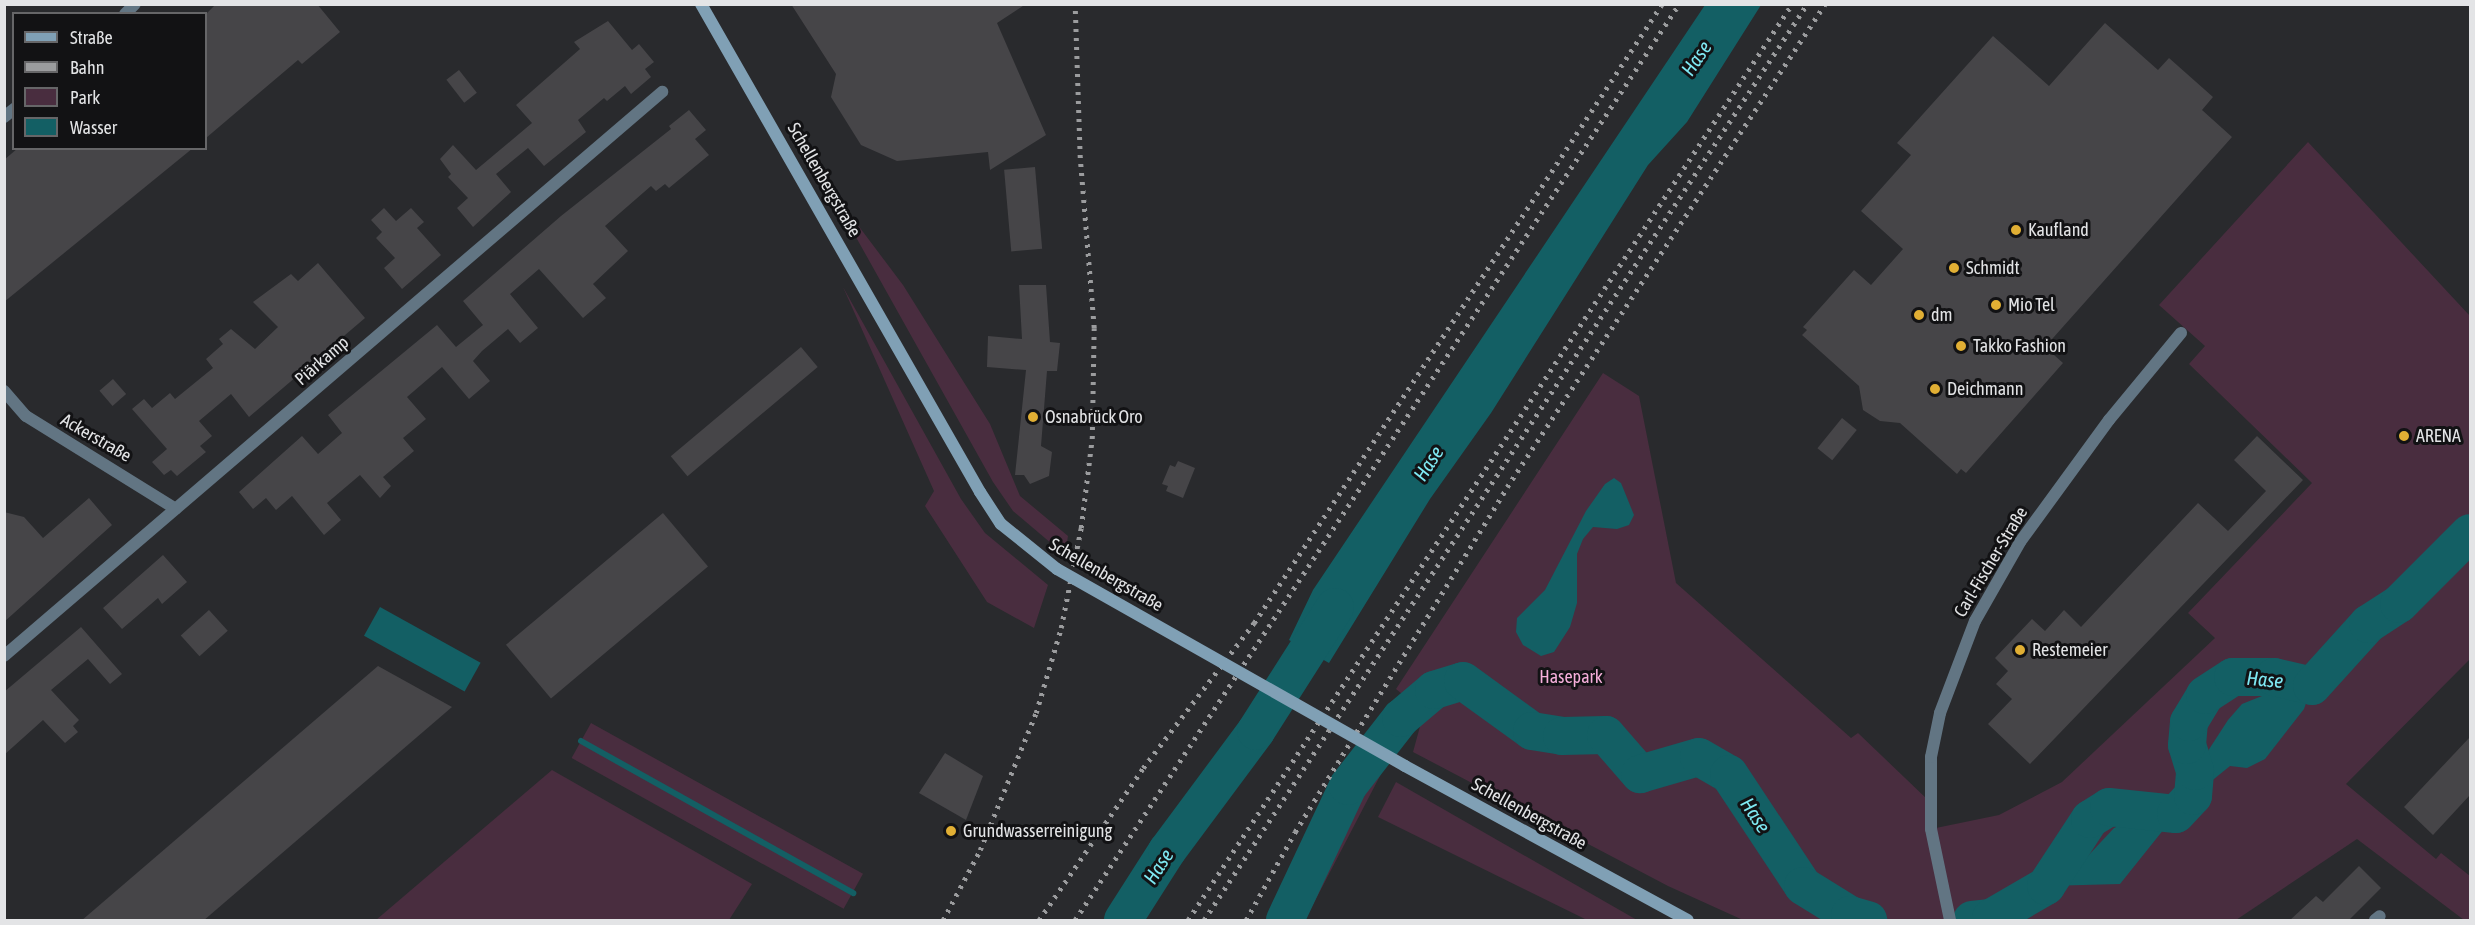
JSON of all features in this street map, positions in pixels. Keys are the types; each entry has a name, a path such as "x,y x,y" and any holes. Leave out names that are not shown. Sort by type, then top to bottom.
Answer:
{"street":[{"name":"Schellenbergstraße","path":"701,4 980,492 1001,524 1057,570 1405,766 1688,921"},
{"name":"Piärkamp","path":"4,656 662,92"},
{"name":"Carl-Fischer-Straße","path":"1950,921 1930,818 1931,757 1940,713 1975,621 2020,542 2109,420 2181,333"},
{"name":"Ackerstraße","path":"4,391 26,416 176,509"}],"green space":[{"name":"Hasepark","path":"2308,142 2470,316 2470,659 2346,784 2436,859 2441,853 2470,876 2470,920 2464,920 2357,839 2236,920 1743,920 1668,886 1413,752 1424,712 1396,689 1603,373 1639,396 1676,583 1851,738 1858,733 1928,800 1931,829 1999,815 2062,782 2215,638 2188,613 2312,483 2189,364 2205,346 2159,305"},
{"path":"824,180 903,285 990,424 1020,496 1068,536 1065,555 1013,511 993,482"},
{"path":"843,287 961,499 985,533 1048,585 1034,628 987,602 925,506 934,491"},
{"path":"591,723 863,874 844,909 572,758"},
{"path":"1364,764 1381,774 1305,920 1285,920 1348,786"},
{"path":"552,770 752,884 729,920 376,920"},
{"path":"1396,782 1637,920 1587,920 1378,817"}],"water":[{"path":"1705,5 1761,5 1687,122 1648,165 1491,413 1430,499 1329,663 1289,640 1313,590"},
{"path":"1614,478 1621,483 1634,515 1629,525 1617,529 1593,527 1583,539 1577,554 1577,603 1570,627 1554,652 1541,656 1523,645 1516,632 1517,618 1545,590 1586,511 1605,484"},
{"path":"380,607 481,663 465,692 364,636"},
{"path":"2296,682 2312,686 2304,709 2265,759 2247,768 2230,766 2193,796 2195,771 2228,720 2242,704 2262,696 2281,696"},
{"path":"2152,811 2176,814 2120,884 2046,886 2059,867 2086,858 2114,828"}],"building":[{"path":"216,4 317,4 340,32 302,64 298,60 207,137 207,13"},
{"path":"791,4 1026,4 997,23 1046,135 990,170 988,152 897,161 861,145 831,97 836,74"},
{"path":"608,21 632,50 639,44 654,62 645,69 651,77 631,94 625,86 607,101 604,98 578,120 586,132 544,166 528,148 496,174 511,192 473,227 457,208 468,198 448,177 451,174 440,159 453,145 476,170 532,123 516,105 580,49 574,42"},
{"name":"Kaufland","path":"2105,23 2158,70 2169,58 2213,97 2202,110 2232,137 2045,347 2063,363 1966,473 1961,469 1957,474 1900,423 1880,421 1863,410 1859,386 1802,335 1807,330 1803,327 1854,270 1871,285 1903,249 1861,211 1911,155 1897,143 1993,36 2049,86"},
{"path":"459,70 477,93 464,103 446,80"},
{"path":"689,110 706,130 695,139 709,155 669,188 665,184 656,191 651,186 605,226 628,251 593,284 606,298 583,318 539,269 510,294 538,328 520,343 508,329 473,361 490,381 469,399 442,367 407,397 426,419 403,438 414,451 383,477 391,486 380,498 360,475 327,503 341,520 324,535 292,496 276,510 266,498 253,509 239,492 302,436 318,454 342,433 328,415 437,325 456,347 483,325 463,301 561,216 671,129 669,126"},
{"path":"16,150 191,150 4,302 4,160"},
{"path":"1035,167 1042,249 1011,251 1004,170"},
{"path":"384,208 396,221 411,208 424,222 417,228 441,255 402,289 384,268 395,258 376,238 382,232 371,220"},
{"path":"318,263 365,318 249,417 231,394 199,421 212,436 200,446 206,452 177,476 171,470 164,475 152,462 167,449 132,409 144,399 152,408 170,393 175,399 213,368 206,359 223,344 219,339 231,329 255,349 278,327 253,302 291,274 298,281"},
{"path":"1019,285 1046,285 1050,342 1060,343 1057,371 1047,371 1041,446 1052,452 1049,476 1030,484 1024,475 1015,475 1026,370 987,367 988,336 1022,339"},
{"path":"801,347 818,367 687,476 671,456"},
{"path":"113,379 126,394 113,406 99,391"},
{"path":"1842,418 1857,430 1832,460 1817,448"},
{"path":"2257,436 2303,480 2030,764 1988,724 2012,699 1996,684 2008,671 1995,658 2032,619 2045,631 2064,610 2081,627 2198,503 2228,531 2266,491 2234,460"},
{"path":"1178,461 1195,468 1183,498 1166,491 1168,486 1162,484 1170,465 1175,467"},
{"path":"89,498 112,525 4,622 4,512 24,517 43,538"},
{"path":"663,513 708,567 551,698 506,645"},
{"path":"163,555 187,582 162,604 158,598 122,629 103,608"},
{"path":"209,610 228,631 199,656 181,635"},
{"path":"81,627 122,674 110,684 88,659 51,690 79,720 73,726 78,732 65,743 43,720 4,755 4,692"},
{"path":"378,666 452,707 203,921 81,921"},
{"path":"2470,737 2470,795 2433,835 2404,807"},
{"path":"945,753 983,776 966,820 919,793"},
{"path":"2359,866 2381,888 2348,921 2289,921 2316,896 2323,902"}],"waterway":[{"name":"Hase","path":"1972,920 1991,918 2046,886 2090,819 2109,807 2176,814 2193,796 2195,771 2187,745 2189,722 2205,695 2233,677 2274,677 2312,686 2368,624 2399,604 2470,533"},
{"name":"Hase","path":"1123,920 1167,851 1256,731 1335,607"},
{"name":"Hase","path":"1285,920 1348,786 1401,718 1434,690 1463,681 1532,731 1562,736 1606,735 1640,774 1699,757 1729,774 1803,886 1850,915 1868,920"},
{"path":"581,741 853,893"}],"railway":[{"path":"943,920 980,850 1036,713 1061,628 1081,528 1092,439 1094,328 1080,158 1075,4"},
{"path":"1039,920 1143,768 1254,623 1662,4"},
{"path":"1075,920 1679,4"},
{"path":"1188,920 1792,4"},
{"path":"1204,920 1807,4"},
{"path":"1246,920 1295,832 1507,487 1825,4"}],"place":[{"name":"Kaufland","path":"2016,230"},
{"name":"Schmidt","path":"1954,268"},
{"name":"Mio Tel","path":"1996,305"},
{"name":"dm","path":"1919,315"},
{"name":"Takko Fashion","path":"1961,346"},
{"name":"Deichmann","path":"1935,389"},
{"name":"Osnabrück Oro","path":"1033,417"},
{"name":"ARENA","path":"2404,436"},
{"name":"Restemeier","path":"2020,650"},
{"name":"Grundwasserreinigung","path":"951,831"}]}
